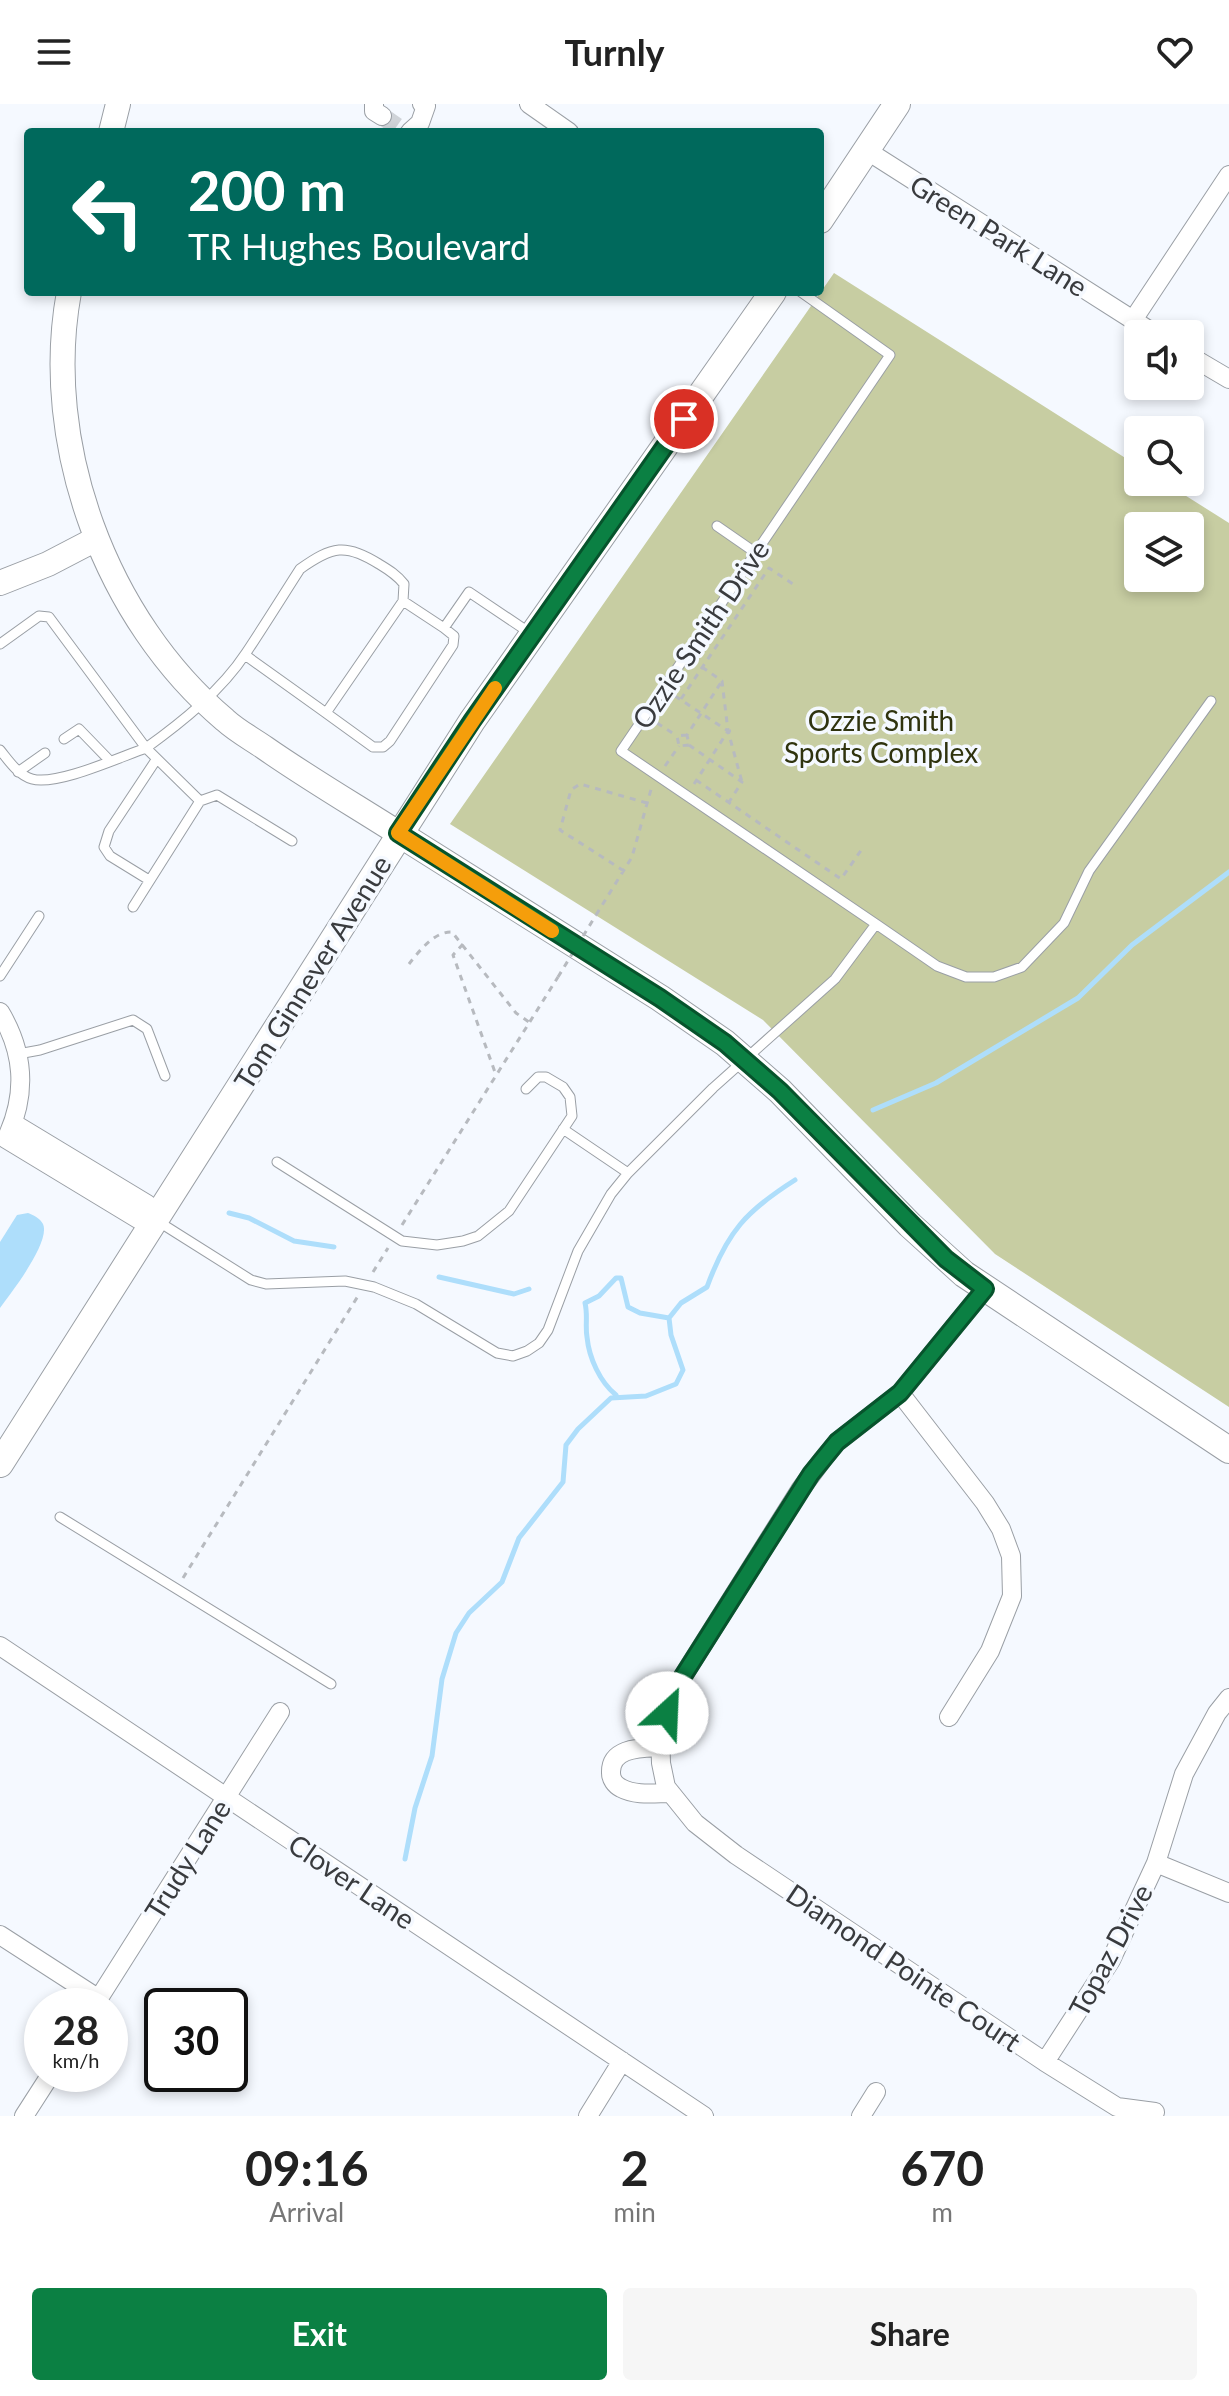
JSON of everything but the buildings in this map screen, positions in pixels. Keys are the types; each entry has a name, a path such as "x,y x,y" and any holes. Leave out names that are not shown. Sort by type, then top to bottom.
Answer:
{"main road":[{"path":"824,214 897,104"},
{"name":"Tom Ginnever Avenue","path":"0,1464 398,833 770,296"},
{"path":"398,833 697,1022 780,1091 946,1259 985,1289 1229,1450"}],"street":[{"path":"411,128 420,123 426,106 422,104"},
{"path":"529,104 563,128"},
{"name":"Green Park Lane","path":"866,150 1133,320"},
{"path":"1133,320 1229,175"},
{"path":"68,296 63,324 62,386 77,480 96,539 141,621 174,668 225,720 290,766 398,833"},
{"path":"1204,364 1229,379"},
{"path":"0,583 48,564 96,539"},
{"path":"0,1012 15,1040 22,1075 18,1113 7,1137 138,1219 155,1220"},
{"name":"Diamond Pointe Court","path":"985,1289 900,1393 837,1442 800,1490 673,1692 660,1733 663,1775 666,1787 695,1823 736,1855 1117,2107 1155,2112"},
{"path":"900,1393 985,1503 1001,1529 1011,1556 1012,1596 990,1651 949,1717"},
{"name":"Clover Lane","path":"0,1646 704,2116"},
{"path":"1156,1863 1184,1774 1217,1713 1229,1698"},
{"name":"Trudy Lane","path":"106,1988 280,1712"},
{"path":"660,1747 627,1750 616,1756 610,1770 612,1780 619,1788 640,1794 671,1793"},
{"name":"Topaz Drive","path":"1045,2062 1111,1960 1156,1863 1229,1893"},
{"path":"0,1935 77,1988"},
{"path":"588,2116 622,2061"},
{"path":"24,2116 39,2092"},
{"path":"861,2116 876,2092"}],"lane":[{"name":"Ozzie Smith Drive","path":"807,296 890,355 621,751 876,924"},
{"path":"717,526 756,553"},
{"path":"0,750 18,772 33,780 52,779 146,748 205,700 245,655 300,569 333,550 353,550 398,577 404,584 403,601 326,713"},
{"path":"444,628 469,592 533,635"},
{"path":"245,655 373,747 383,747 453,645 454,636 403,601"},
{"path":"0,644 39,616 49,617 146,748 200,801"},
{"path":"155,1220 251,1280 266,1284 345,1281 374,1287 416,1304 497,1353 513,1356 539,1343 548,1330 578,1251 611,1194 628,1173 713,1088 835,979 876,924 937,966 966,977 994,977 1022,967 1064,923 1089,871 1211,701"},
{"path":"64,739 79,729 110,761"},
{"path":"18,772 45,753"},
{"path":"149,880 110,856 104,847 109,831 156,760"},
{"path":"133,907 200,801 217,795 292,841"},
{"path":"0,976 39,916"},
{"path":"18,1054 40,1050 133,1020 147,1029 165,1076"},
{"path":"277,1162 402,1241 437,1245 463,1241 495,1225 523,1193 572,1116 572,1106 563,1087 546,1077 538,1077 526,1089"},
{"path":"563,1129 628,1173"},
{"path":"60,1517 331,1684"}],"path":[{"path":"681,699 769,568 796,586"},
{"path":"702,667 722,681 742,782 729,802"},
{"path":"689,745 687,735 722,681"},
{"path":"669,705 676,696 730,731"},
{"path":"663,714 657,723 677,736 687,735"},
{"path":"684,778 693,784 730,731"},
{"path":"675,772 664,768 679,746 677,736"},
{"path":"679,746 689,745 742,782"},
{"path":"696,780 841,879 862,849"},
{"path":"624,871 560,830 571,790 580,784 647,803"},
{"path":"400,1228 632,857 652,786"},
{"path":"409,964 421,949 447,931 463,944 516,1013 529,1022"},
{"path":"463,944 453,955 496,1075"},
{"path":"371,1275 388,1247"},
{"path":"177,1588 359,1294"}],"green space":[{"name":"Ozzie Smith Sports Complex","path":"834,273 1124,457 1124,496 1186,496 1229,523 1229,1407 995,1254 763,1020 450,824 818,296 824,296 824,287"}],"water":[{"path":"28,1213 43,1224 41,1243 29,1267 0,1308 0,1242 17,1215"}],"waterway":[{"path":"873,1110 936,1083 1078,998 1132,945 1229,872"},
{"path":"405,1859 415,1808 432,1756 442,1679 456,1633 469,1613 502,1582 519,1538 563,1482 566,1445 578,1429 611,1398 646,1396 676,1384 683,1370 671,1335 669,1318 681,1303 707,1287 722,1251 740,1224 763,1202 795,1180"},
{"path":"229,1213 249,1218 294,1241 334,1247"},
{"path":"439,1277 514,1294 529,1289"},
{"path":"616,1395 600,1376 593,1361 588,1345 585,1303 599,1296 616,1278 621,1278 628,1307 640,1313 669,1318"}],"tunnel":[{"path":"382,116 399,128"}],"slow traffic":[{"path":"495,688 398,833 552,931"}],"route":[{"path":"667,1713 673,1692 811,1474 837,1442 900,1393 985,1289 946,1259 780,1091 725,1043 660,998 398,833 472,721 684,419"}]}
